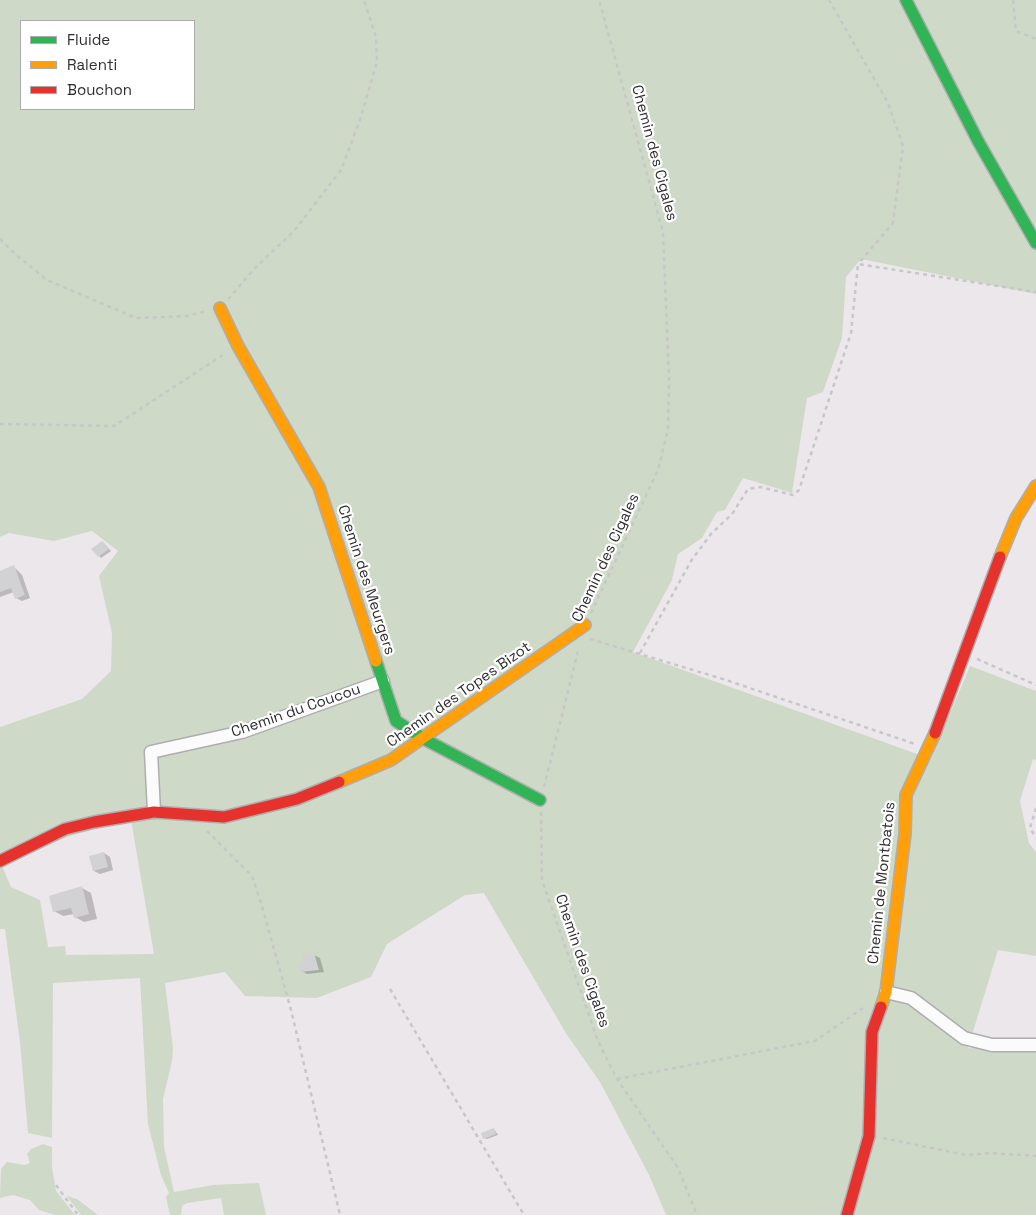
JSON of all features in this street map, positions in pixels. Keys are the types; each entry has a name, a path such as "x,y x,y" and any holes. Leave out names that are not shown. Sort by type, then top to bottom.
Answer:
{"street":[{"path":"906,0 978,140 1036,243"},
{"name":"Chemin des Meurgers","path":"220,308 238,346 320,487 396,721 424,739 540,800"},
{"name":"Chemin de Montbatois","path":"847,1215 869,1136 872,1032 886,992 904,834 906,795 929,748 1002,547 1016,518 1036,486"},
{"name":"Chemin des Topes Bizot","path":"0,861 65,829 94,822 154,812 224,816 297,799 391,760 424,739 585,625"},
{"name":"Chemin du Coucou","path":"154,812 151,752 242,732 382,681"},
{"path":"886,992 911,998 964,1038 992,1045 1036,1044"}],"path":[{"path":"0,239 14,254 47,280 136,318 187,316 220,308 254,268 294,231 341,170 360,120 377,62 376,36 364,0"},
{"name":"Chemin des Cigales","path":"600,0 663,232 669,378 668,420 658,470 642,509 585,625 582,637 640,653"},
{"path":"830,0 888,103 903,146 893,223 858,264 851,333 798,490 794,495 760,487 748,489 732,514 712,534 691,561 640,653 929,748"},
{"path":"1013,0 1016,31 1036,39"},
{"path":"858,264 1036,292"},
{"path":"0,424 114,426 238,346"},
{"name":"Chemin des Cigales","path":"580,646 540,800 542,880 598,1041 617,1079 678,1168 697,1215"},
{"path":"964,654 1036,685"},
{"path":"1036,808 1030,828 1036,838"},
{"path":"206,830 252,876 291,1010 340,1215"},
{"path":"390,989 524,1215"},
{"path":"617,1079 815,1041 886,992"},
{"path":"869,1136 966,1155 990,1152 1036,1156"},
{"path":"56,1185 78,1215"}],"green space":[{"path":"0,0 1036,0 1036,294 861,259 846,277 842,338 823,392 807,398 792,493 743,478 725,510 717,512 702,538 678,554 672,580 633,652 931,759 970,666 1036,691 1036,760 1033,759 1020,801 1029,843 1036,852 1036,956 998,950 968,1048 1036,1051 1036,1215 666,1215 649,1175 600,1082 567,1035 484,893 465,895 387,944 371,977 317,998 245,996 225,972 165,983 173,1048 172,1061 163,1099 164,1147 174,1192 213,1185 259,1183 266,1215 224,1215 221,1198 187,1203 182,1206 181,1215 170,1215 166,1197 169,1193 161,1175 148,1124 140,978 53,983 52,1138 28,1133 20,1042 5,929 0,929 0,727 82,699 111,671 112,633 99,576 118,551 92,531 54,541 9,533 0,537","holes":["131,820 154,954 66,955 65,946 48,947 40,900 11,887 2,866 69,836"]},
{"path":"43,1144 52,1147 52,1167 56,1191 75,1215 55,1215 39,1210 30,1200 13,1195 0,1198 1,1169 7,1162 25,1165 30,1163 27,1154 31,1149"},
{"path":"67,1196 77,1199 98,1215 81,1215"}],"building":[{"path":"102,541 109,549 98,557 91,549"},
{"path":"14,565 25,595 15,599 11,588 0,592 0,571"},
{"path":"104,852 108,867 93,871 89,856"},
{"path":"82,886 89,914 74,918 71,908 53,912 49,896"},
{"path":"314,953 319,970 300,972 300,965 303,964 302,955"},
{"path":"494,1128 496,1134 483,1139 481,1133"}],"traffic: fast":[{"path":"906,0 978,141 1036,243"},
{"path":"376,661 396,721 424,739 540,800"}],"traffic: slow":[{"path":"220,308 238,346 319,487 376,661"},
{"path":"1000,557 1016,518 1036,486"},
{"path":"339,782 391,760 585,625"},
{"path":"881,1007 886,992 905,834 906,795 935,733"}],"traffic: jam":[{"path":"935,733 1000,557"},
{"path":"0,861 65,829 94,822 154,812 224,817 297,799 339,782"},
{"path":"847,1215 869,1136 872,1032 881,1007"}]}
